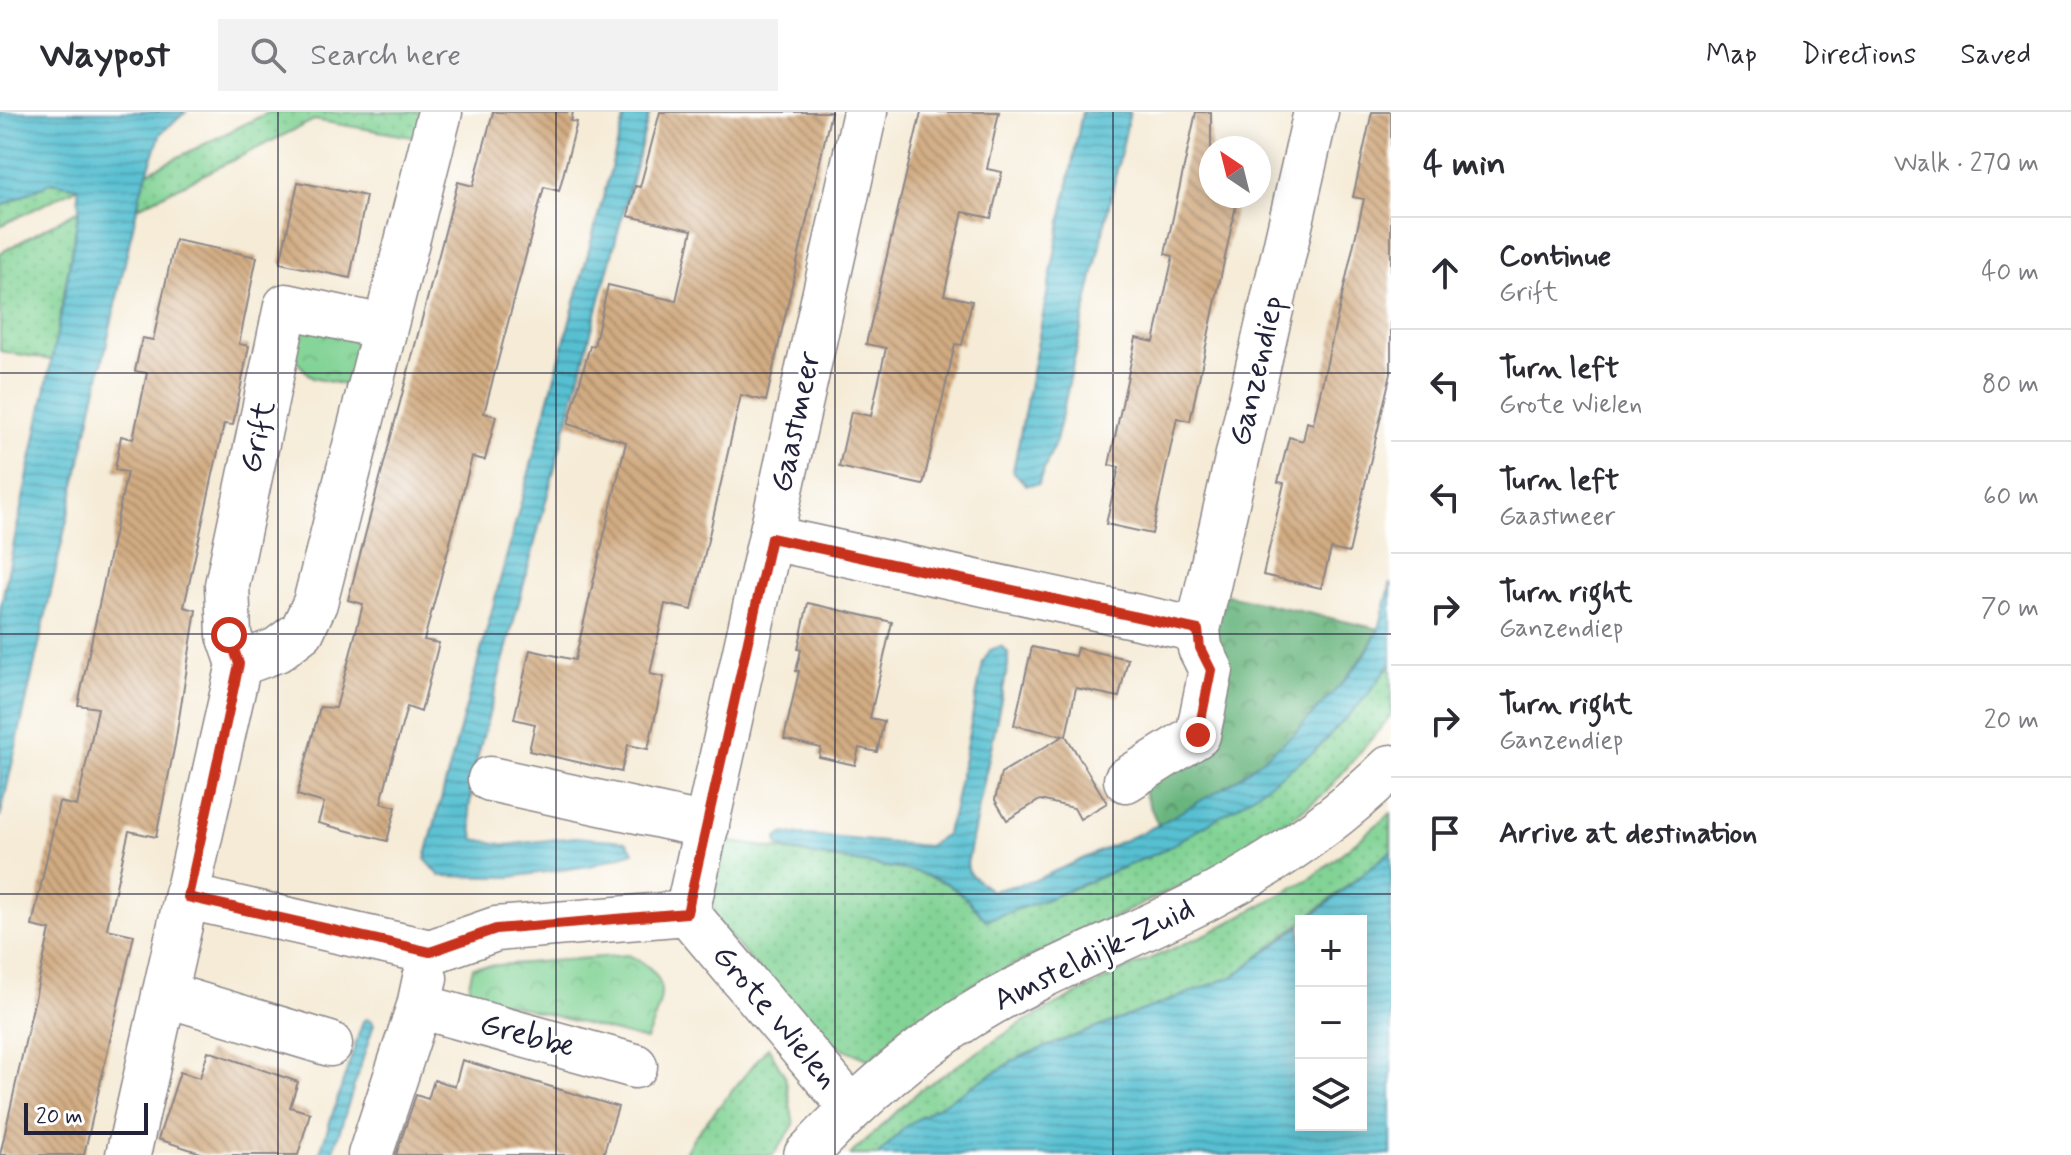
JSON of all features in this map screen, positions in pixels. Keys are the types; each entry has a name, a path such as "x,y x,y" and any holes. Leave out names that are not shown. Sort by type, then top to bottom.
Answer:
{"street":[{"path":"239,664 277,650 302,631 315,603 440,112"},
{"name":"Gaastmeer","path":"687,913 865,112"},
{"name":"Ganzendiep","path":"1198,630 1316,112"},
{"name":"Grift","path":"128,1155 239,664 229,635 227,585 286,306 384,327"},
{"path":"771,538 1198,630 1200,648 1211,670 1198,735 1126,780"},
{"name":"Amsteldijk-Zuid","path":"806,1155 851,1107 891,1072 969,1017 1084,955 1208,898 1300,845 1391,767"},
{"path":"490,779 707,826"},
{"path":"188,897 430,952 419,1006 370,1155"},
{"name":"Grote Wielen","path":"430,952 496,929 687,913 851,1107"},
{"path":"164,994 330,1044"},
{"name":"Grebbe","path":"419,1006 635,1066"}],"green space":[{"path":"269,112 425,112 418,138 314,120 136,208 146,173"},
{"path":"51,182 79,187 0,226 0,207"},
{"path":"79,210 52,360 0,351 0,253"},
{"path":"307,327 338,327 360,345 355,387 312,378 289,353 294,336"},
{"path":"1223,594 1379,629 1333,694 1275,751 1232,782 1158,825 1139,781 1206,739 1211,648"},
{"path":"1391,663 1391,716 1325,793 1268,836 1199,877 963,989 910,1024 870,1060 825,1041 799,1017 714,918 711,906 727,841 917,872 946,883 965,897 986,920 1047,899 1162,851 1314,752 1365,698"},
{"path":"1391,813 1391,851 1311,915 1295,915 1295,927 1234,976 1022,1056 906,1126 878,1155 850,1155 919,1091 1023,1022 1120,972 1213,931 1313,877"},
{"path":"628,955 653,972 661,990 657,1013 646,1040 467,993 473,967"},
{"path":"768,1047 785,1076 794,1125 773,1155 684,1155 693,1138"}],"water":[{"path":"0,112 186,112 161,133 141,191 0,818 0,610 61,314 79,210 78,187 51,182 0,207"},
{"path":"626,112 650,112 477,759 469,809 474,839 506,845 575,837 626,841 634,852 590,866 510,877 440,876 425,859"},
{"path":"1082,112 1130,112 1056,441 1038,484 1026,485 1013,471"},
{"path":"1391,582 1391,663 1365,698 1314,752 1238,806 1162,851 1047,899 986,920 965,897 946,883 917,872 786,850 777,845 777,838 784,833 928,846 946,834 953,813 983,662 990,650 1001,646 1008,653 1008,666 967,864 969,873 991,891 1033,881 1158,825 1233,782 1294,734 1365,655 1379,629"},
{"path":"1391,851 1391,1155 878,1155 906,1126 1022,1056 1234,976 1295,930 1295,1131 1367,1131 1367,915 1313,915"},
{"path":"367,1019 374,1024 332,1155 319,1155 363,1021"}],"building":[{"path":"493,112 573,112 571,121 577,122 559,191 544,187 484,413 496,416 485,460 472,457 424,640 439,643 421,712 407,707 389,771 381,803 396,807 387,841 318,823 324,803 297,795 320,707 336,708 349,659 363,604 348,600 458,182 473,186"},
{"path":"660,112 831,112 766,401 741,395 692,610 665,604 650,674 664,677 648,749 628,745 621,772 529,751 535,724 514,719 530,650 575,660 626,442 568,424 590,346 594,346 608,285 676,301 692,230 628,216 635,186 640,187"},
{"path":"921,112 999,112 987,169 1002,172 991,218 963,212 944,295 972,301 962,345 955,344 923,485 839,467 851,412 871,416 886,348 866,344"},
{"path":"1196,112 1211,112 1211,136 1199,136 1199,208 1235,208 1190,421 1177,418 1152,534 1106,524 1119,467 1109,465 1136,338 1154,342 1173,256 1165,254"},
{"path":"1372,112 1391,112 1391,373 1349,553 1331,549 1321,588 1263,575 1284,483 1278,482 1289,437 1303,441 1307,422 1313,424 1364,199 1353,197"},
{"path":"298,182 366,196 350,278 280,263"},
{"path":"175,240 257,257 239,344 249,346 233,425 224,424 184,607 196,610 175,744 156,837 129,831 111,908 107,929 134,935 84,1155 0,1155 50,930 32,926 59,802 77,806 98,708 78,705 127,472 115,470 121,436 133,439 147,373 135,371 142,338 153,340"},
{"path":"808,603 892,622 870,718 884,721 877,752 859,748 855,765 819,757 821,748 784,739 799,671 796,671 801,650 798,649"},
{"path":"1032,647 1075,656 1077,648 1128,659 1119,697 1076,688 1066,736 1107,803 1080,819 1074,808 1040,800 1007,820 995,800 1001,773 1063,736 1014,725"},
{"path":"208,1051 298,1082 290,1107 310,1113 298,1155 207,1155 158,1139 180,1072 200,1078"},
{"path":"462,1060 618,1107 603,1155 396,1155 416,1095 428,1099 434,1080 455,1086"}],"route":[{"path":"229,635 239,664 188,897 430,952 496,929 687,913 771,538 1198,630 1200,648 1211,670 1198,735"}]}
